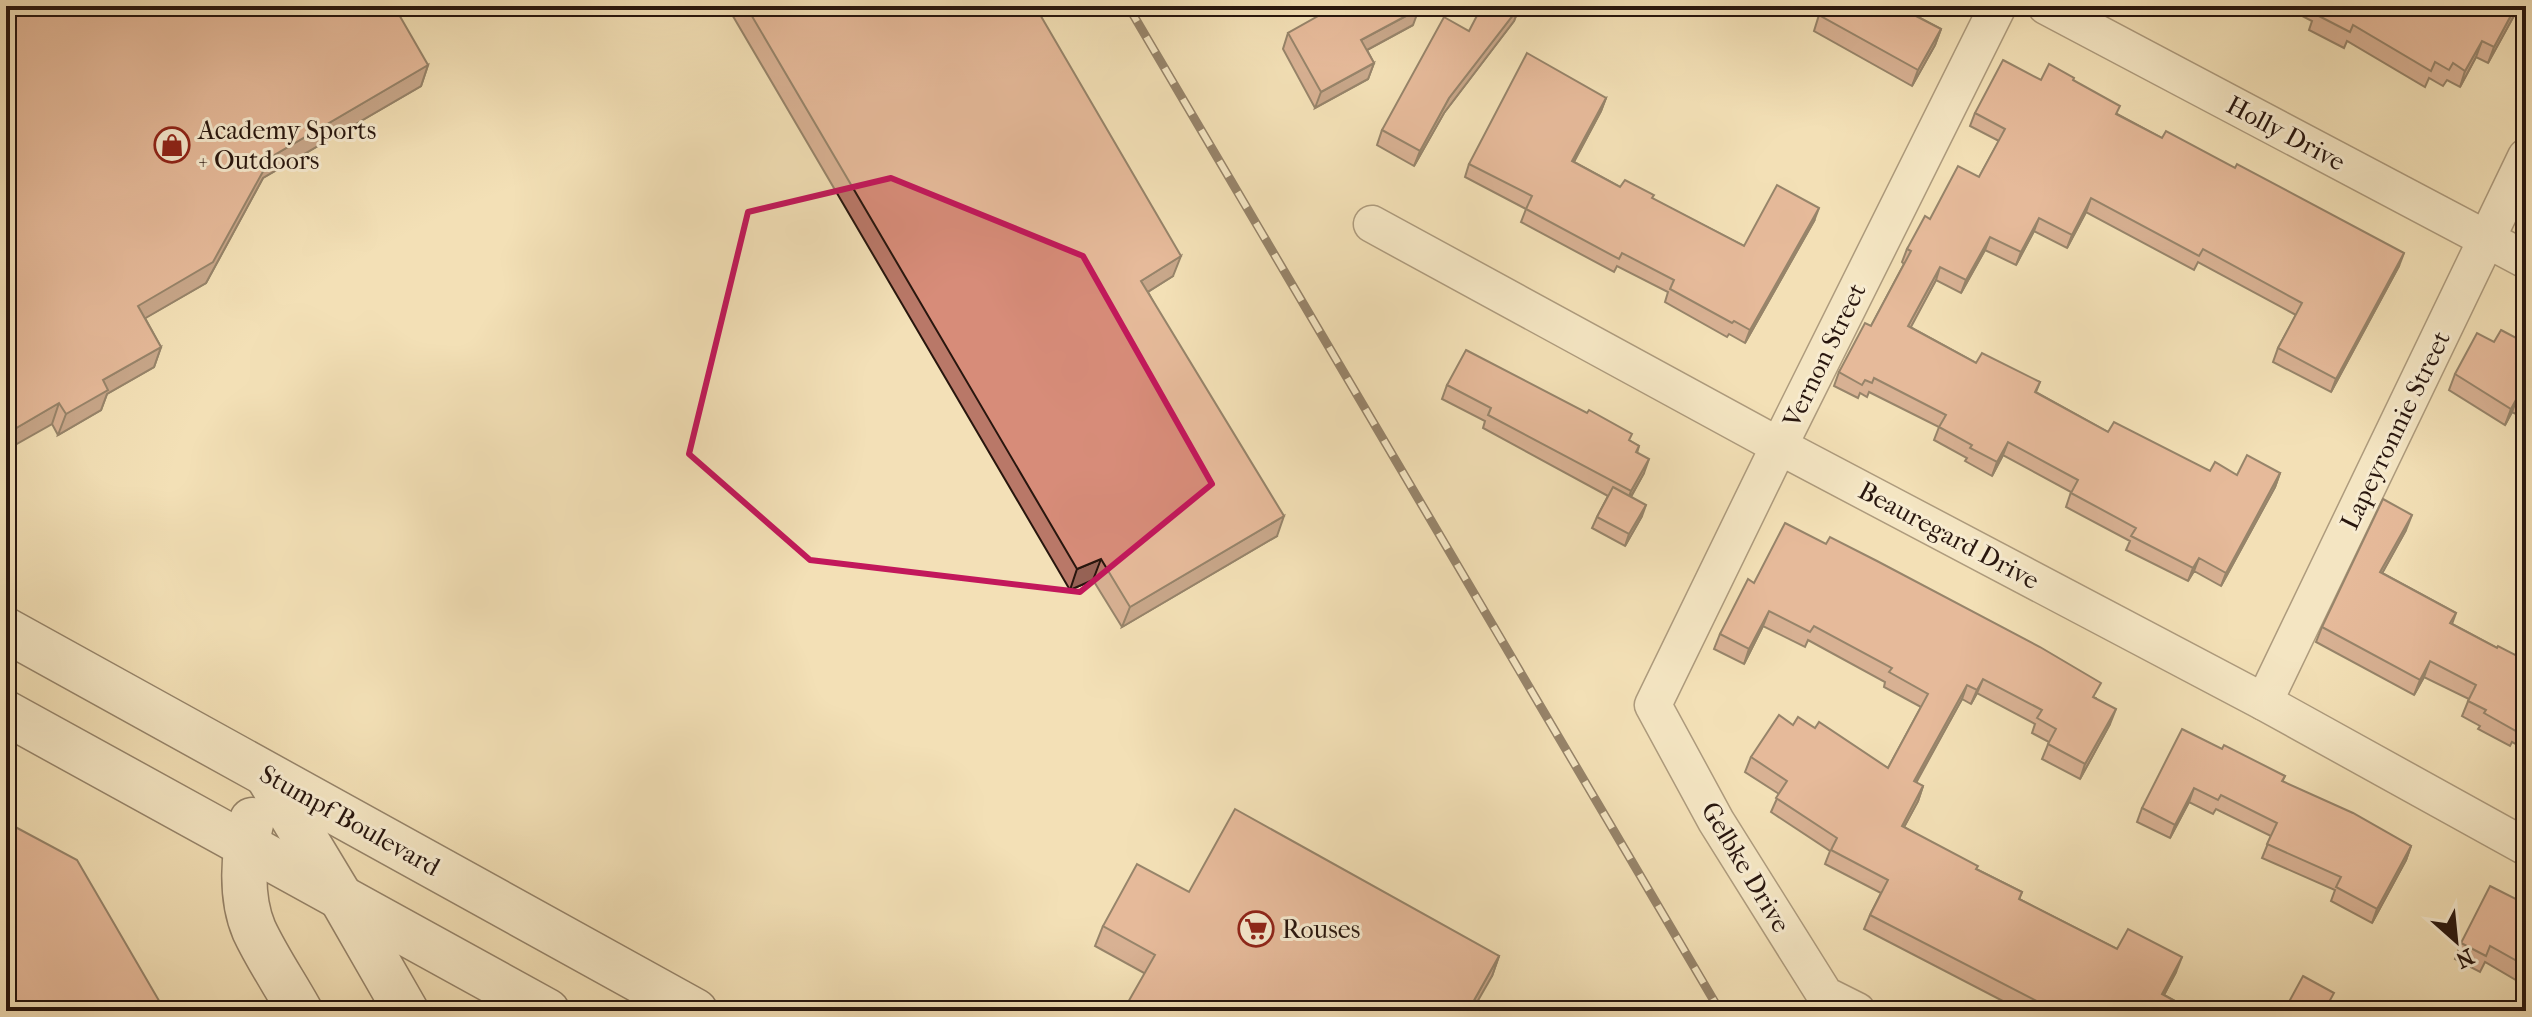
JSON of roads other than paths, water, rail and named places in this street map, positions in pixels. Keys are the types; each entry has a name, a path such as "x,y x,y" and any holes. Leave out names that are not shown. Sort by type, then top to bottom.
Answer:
{"main road":[{"name":"Stumpf Boulevard","path":"6,630 695,1011"},
{"path":"6,713 547,1011"},
{"path":"265,773 246,844 244,882 253,928 300,1011"},
{"path":"265,773 406,1011"}],"street":[{"name":"Vernon Street","path":"1653,705 1998,6"},
{"name":"Holly Drive","path":"2046,6 2526,260"},
{"name":"Lapeyronnie Street","path":"2264,702 2526,157"},
{"name":"Beauregard Drive","path":"1372,224 1779,446 2264,702 2526,847"},
{"name":"Gelbke Drive","path":"1653,705 1716,821 1825,995 1857,1011"}],"railway":[{"path":"1128,6 1720,1011"}],"place":[{"name":"Academy Sports + Outdoors","path":"172,145"},
{"name":"Rouses","path":"1256,929"}]}
